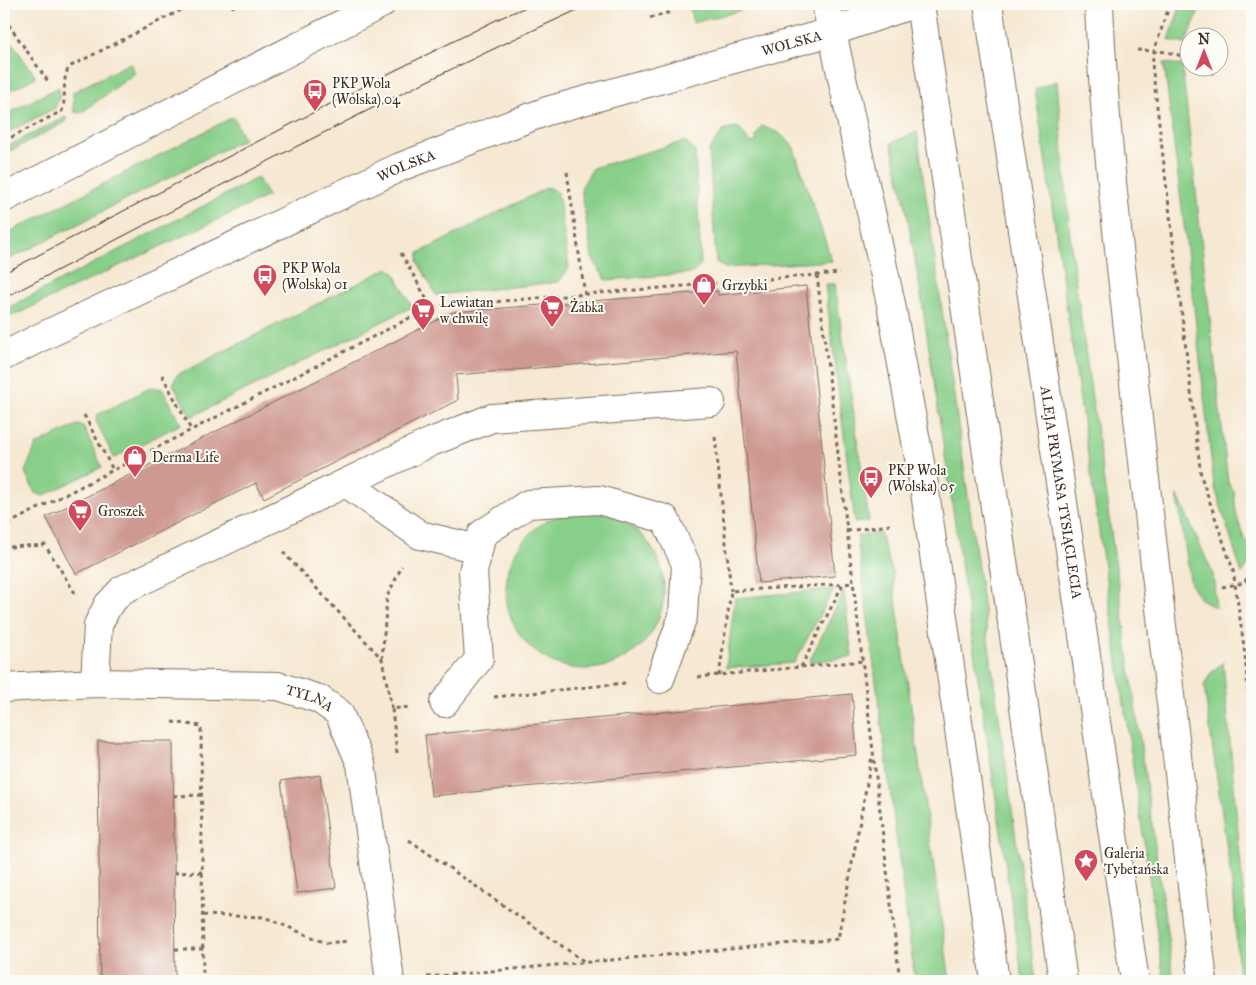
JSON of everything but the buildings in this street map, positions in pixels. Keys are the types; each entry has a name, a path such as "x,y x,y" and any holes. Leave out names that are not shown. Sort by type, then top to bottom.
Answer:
{"main road":[{"path":"4,198 381,4"},
{"path":"826,4 891,304 924,484 995,981"},
{"name":"WOLSKA","path":"4,356 400,167 547,111 831,32 913,4"},
{"path":"920,4 1009,601 1063,981"},
{"name":"ALEJA PRYMASA TYSIĄCLECIA","path":"988,4 1136,981"},
{"path":"1099,4 1100,42 1116,215 1161,628 1203,981"},
{"path":"95,683 98,625 108,605 122,590 431,442 492,418 711,402"},
{"path":"346,483 420,535 478,550"},
{"path":"444,703 479,659 472,572 482,534 528,504 599,500 665,519 686,564 683,616 660,679"},
{"name":"TYLNA","path":"4,688 95,683 278,686 319,699 339,713 361,764 390,981"}],"path":[{"path":"4,141 62,111 65,101 64,75 68,67 193,4"},
{"path":"233,4 233,10"},
{"path":"1170,4 1154,51 1152,64 1201,476 1236,584 1245,654 1252,744"},
{"path":"650,18 671,12"},
{"path":"4,18 49,83"},
{"path":"1137,50 1178,55"},
{"path":"567,172 585,295"},
{"path":"401,253 431,307"},
{"path":"8,524 431,307 840,273"},
{"path":"817,275 900,981"},
{"path":"162,376 192,430"},
{"path":"84,415 114,470"},
{"path":"258,525 382,659"},
{"path":"847,531 890,525"},
{"path":"398,756 392,709 382,659 387,597 401,566 420,535"},
{"path":"1222,587 1244,583 1252,570"},
{"path":"719,676 731,591 853,583"},
{"path":"800,668 843,584"},
{"path":"392,709 660,679 719,676 863,661"},
{"path":"163,721 201,726 203,981"},
{"path":"427,981 427,977 838,939 873,752"},
{"path":"174,796 202,795"},
{"path":"408,831 410,850"},
{"path":"409,840 586,962"},
{"path":"174,873 202,872"},
{"path":"203,915 264,917 326,943 384,937"},
{"path":"175,948 203,948"}],"green space":[{"path":"689,4 765,4 693,23"},
{"path":"1181,4 1202,4 1192,28 1178,28 1178,42 1169,40"},
{"path":"4,31 36,77 4,94"},
{"path":"130,63 135,73 81,113 74,112 73,92"},
{"path":"1164,63 1178,65 1178,78 1183,78 1228,483 1234,491 1236,514 1244,538 1252,548 1252,560 1242,574 1214,485"},
{"path":"1057,81 1071,248 1174,981 1164,981 1035,89"},
{"path":"59,87 59,99 55,108 4,134 4,115"},
{"path":"66,117 66,122 4,154 4,148"},
{"path":"233,117 244,139 4,262 4,235"},
{"path":"762,126 779,133 793,146 832,261 725,268 716,262 709,150 723,131 738,127 750,143 756,142 756,137"},
{"path":"917,132 1036,981 1023,981 920,288 906,208 891,143"},
{"path":"685,141 695,152 701,264 693,273 606,280 592,258 581,188 593,168"},
{"path":"257,177 268,196 4,320 4,310"},
{"path":"548,187 558,193 569,268 559,282 436,295 418,262 419,253"},
{"path":"388,268 394,272 412,307 191,417 173,384 177,375"},
{"path":"825,284 835,284 869,521 855,523"},
{"path":"152,387 163,389 181,424 114,458 96,421 97,415"},
{"path":"77,425 83,426 102,467 43,496 35,493 25,472 36,445"},
{"path":"1177,494 1213,574 1216,608 1199,598 1191,585"},
{"path":"593,511 608,514 622,520 641,534 651,546 661,567 664,590 661,613 651,634 641,646 629,656 608,666 593,669 577,669 562,666 541,656 519,634 507,606 506,582 509,567 519,546 541,524 569,512"},
{"path":"880,533 892,572 950,981 915,981 857,536"},
{"path":"834,589 794,663 726,668 735,598"},
{"path":"844,591 852,657 809,662"},
{"path":"1223,662 1251,981 1239,981 1234,899 1204,686 1210,674"}],"tram line":[{"path":"4,273 382,77 498,19 533,4"},
{"path":"4,298 368,110 590,4"}],"place":[{"name":"PKP Wola (Wolska) 04","path":"315,112"},
{"name":"PKP Wola (Wolska) 01","path":"265,297"},
{"name":"Grzybki","path":"704,306"},
{"name":"Żabka","path":"552,328"},
{"name":"Lewiatan w chwilę","path":"423,331"},
{"name":"Derma Life","path":"135,478"},
{"name":"PKP Wola (Wolska) 05","path":"871,499"},
{"name":"Groszek","path":"80,532"},
{"name":"Galeria Tybetańska","path":"1086,882"}]}
